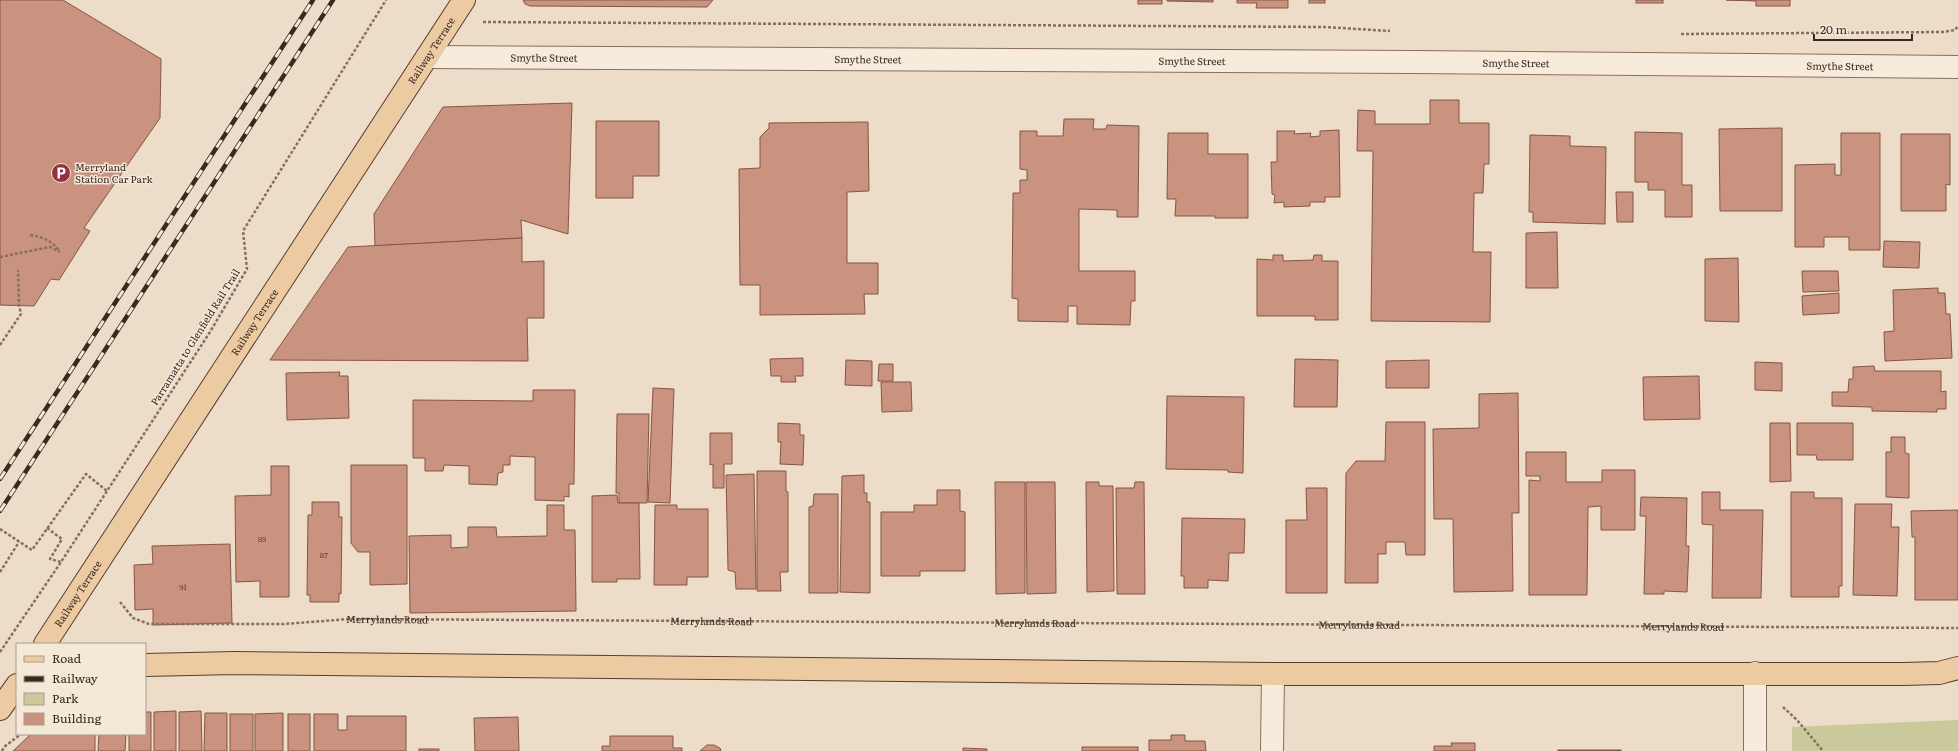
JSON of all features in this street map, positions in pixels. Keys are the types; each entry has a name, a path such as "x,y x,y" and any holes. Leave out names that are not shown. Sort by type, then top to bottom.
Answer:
{"main road":[{"name":"Railway Terrace","path":"46,643 464,0"},
{"path":"146,664 235,663 1273,674 1938,673 1958,668"},
{"path":"0,709 16,686"}],"street":[{"name":"Smythe Street","path":"427,57 1429,62 1958,68"},
{"path":"1755,673 1755,751"},
{"path":"1272,751 1273,674"}],"path":[{"name":"Parramatta to Glenfield Rail Trail","path":"0,652 61,562 210,332 247,269 243,231 386,0"},
{"path":"480,22 1317,27 1397,32"},
{"path":"1674,34 1942,32 1955,30 1958,26"},
{"path":"0,257 50,247 60,252 53,243 41,236 30,235"},
{"path":"0,345 21,314 19,305 18,270"},
{"path":"0,529 32,550 86,474 107,491"},
{"path":"47,528 62,539 50,559 61,562"},
{"path":"0,572 19,542"},
{"name":"Merrylands Road","path":"120,602 133,618 149,624 284,624 349,619 1958,628"},
{"path":"1755,673 1823,751"},
{"path":"2,751 4,747 20,735"}],"green space":[{"path":"1958,720 1958,751 1792,751 1792,727"}],"building":[{"name":"Merryland Station Car Park","path":"0,0 63,0 161,59 160,118 84,228 90,231 59,280 51,279 34,306 0,305"},
{"path":"523,0 713,0 707,7 530,6 525,4"},
{"path":"1138,0 1162,0 1162,4 1138,4"},
{"path":"1213,0 1213,2 1167,1"},
{"path":"1237,0 1288,0 1288,8 1256,8 1257,3 1237,3"},
{"path":"1309,0 1325,0 1325,3 1309,3"},
{"path":"1636,0 1663,0 1663,3 1636,3"},
{"path":"1726,0 1790,0 1790,6 1756,6 1756,1"},
{"path":"1430,100 1459,100 1459,123 1489,123 1489,164 1484,164 1483,193 1474,193 1473,252 1491,252 1490,322 1371,321 1373,151 1357,151 1358,110 1375,111 1375,124 1430,124"},
{"path":"572,103 568,234 521,220 522,238 375,246 374,214 443,107"},
{"path":"1064,119 1094,119 1093,129 1106,129 1107,125 1139,126 1138,217 1117,217 1117,210 1079,209 1079,271 1135,271 1135,301 1131,301 1130,325 1077,324 1077,306 1068,306 1068,322 1018,321 1018,299 1012,298 1013,193 1020,193 1020,180 1027,180 1027,170 1020,169 1020,131 1037,131 1037,136 1063,136"},
{"path":"596,121 659,121 659,176 633,176 633,198 596,198"},
{"path":"868,122 869,191 847,192 847,263 878,263 878,294 864,294 865,314 760,315 760,285 740,285 739,169 760,168 760,137 769,128 769,123"},
{"path":"1782,128 1782,211 1720,211 1719,129"},
{"path":"1339,130 1340,197 1325,197 1325,202 1310,202 1310,206 1284,207 1284,202 1274,203 1275,195 1272,194 1271,162 1277,162 1277,131 1295,131 1294,134 1311,133 1310,137 1320,136 1320,131"},
{"path":"1635,132 1682,133 1682,185 1692,185 1692,217 1665,217 1665,190 1648,190 1648,182 1635,182"},
{"path":"1168,133 1208,133 1208,154 1248,154 1248,218 1175,216 1176,199 1167,199"},
{"path":"1841,133 1880,133 1880,250 1849,250 1849,237 1824,237 1824,247 1795,247 1795,165 1835,164 1835,175 1841,175"},
{"path":"1901,134 1950,134 1950,185 1946,184 1946,211 1901,211"},
{"path":"1530,135 1570,136 1570,146 1606,147 1605,224 1533,222 1533,212 1529,212"},
{"path":"1616,192 1633,192 1633,222 1617,222"},
{"path":"1557,232 1558,288 1526,288 1526,233"},
{"path":"522,238 522,262 544,261 544,318 527,318 528,361 270,360 348,247"},
{"path":"1884,241 1920,242 1919,268 1883,267"},
{"path":"1273,255 1283,255 1283,261 1313,260 1314,255 1322,255 1322,261 1338,261 1338,320 1315,320 1315,316 1257,316 1257,259 1273,260"},
{"path":"1738,258 1739,322 1705,321 1705,259"},
{"path":"1802,271 1838,271 1839,291 1803,292"},
{"path":"1938,288 1938,293 1945,293 1946,314 1950,314 1952,358 1885,361 1884,332 1894,331 1893,290"},
{"path":"1839,293 1839,313 1803,315 1802,296"},
{"path":"803,358 803,376 795,376 796,382 781,382 781,376 771,376 770,359"},
{"path":"1295,359 1338,360 1337,407 1294,407"},
{"path":"846,360 872,361 872,386 845,385"},
{"path":"1429,360 1429,388 1386,388 1386,361"},
{"path":"1755,362 1782,363 1782,391 1755,390"},
{"path":"879,364 893,364 893,381 878,381"},
{"path":"1874,366 1875,371 1941,371 1941,392 1946,391 1946,409 1937,409 1937,412 1872,411 1872,407 1832,406 1832,392 1848,392 1849,379 1853,379 1853,367"},
{"path":"340,372 339,376 348,376 349,418 287,420 286,373"},
{"path":"1699,376 1700,419 1644,420 1643,377"},
{"path":"881,382 911,382 912,411 882,412"},
{"path":"653,388 674,389 670,503 648,502"},
{"path":"533,390 575,390 574,484 569,484 569,497 564,496 564,501 535,500 535,457 510,456 510,465 503,465 503,472 498,473 497,485 469,484 469,466 444,465 443,471 425,471 425,458 413,458 413,400 533,401"},
{"path":"1518,393 1519,513 1512,513 1513,591 1454,592 1453,519 1434,519 1433,429 1479,428 1479,394"},
{"path":"1167,396 1244,397 1243,473 1228,472 1228,470 1166,469"},
{"path":"617,414 649,414 647,503 619,503 619,493 616,493"},
{"path":"1386,422 1425,422 1425,555 1406,555 1405,542 1386,542 1386,554 1378,554 1378,583 1345,583 1346,473 1356,461 1385,461"},
{"path":"778,423 800,424 800,435 804,435 803,465 780,464 781,442 778,442"},
{"path":"1770,423 1790,423 1791,481 1770,482"},
{"path":"1797,423 1853,423 1853,460 1817,460 1816,455 1797,455"},
{"path":"710,433 732,433 732,464 724,464 724,488 713,488 713,464 710,465"},
{"path":"1891,437 1905,437 1905,453 1909,454 1909,498 1886,497 1886,452 1891,452"},
{"path":"1526,452 1566,452 1566,482 1602,482 1602,470 1635,470 1635,530 1601,530 1601,506 1588,507 1587,595 1529,595 1529,480 1540,481 1540,476 1526,476"},
{"path":"351,465 407,465 407,584 370,585 370,552 358,552 351,543"},
{"path":"271,466 289,466 289,597 260,597 260,581 236,582 235,496 271,495"},
{"path":"757,471 786,471 786,491 788,492 788,572 780,572 781,591 757,591"},
{"path":"754,474 756,589 736,589 735,572 728,570 726,475"},
{"path":"864,475 864,493 867,493 867,502 870,502 870,593 840,592 842,476"},
{"path":"995,482 1025,482 1025,593 996,594"},
{"path":"1026,482 1055,482 1056,593 1027,594"},
{"path":"1086,482 1099,482 1099,486 1113,486 1114,591 1087,592"},
{"path":"1135,482 1144,482 1145,594 1117,594 1116,488 1134,488"},
{"path":"1306,488 1327,488 1327,593 1286,593 1286,520 1307,520"},
{"path":"937,490 960,490 960,511 965,512 965,571 920,571 920,576 881,576 881,512 914,512 914,505 937,505"},
{"path":"1702,492 1720,492 1720,510 1763,510 1761,598 1712,598 1713,525 1702,524"},
{"path":"1791,492 1814,492 1814,498 1842,498 1842,586 1839,586 1839,597 1791,597"},
{"path":"814,494 838,494 838,593 809,593 809,507 813,506"},
{"path":"617,495 618,503 639,503 640,579 617,579 617,582 592,582 592,496"},
{"path":"1641,497 1687,498 1686,546 1689,546 1687,592 1664,591 1664,594 1644,594 1646,516 1640,516"},
{"path":"312,502 339,502 339,517 342,517 341,594 339,593 339,602 310,602 310,595 307,595 308,515 312,515"},
{"path":"1855,504 1892,504 1891,527 1899,527 1897,596 1853,595"},
{"path":"547,505 564,505 564,530 575,530 576,611 410,613 409,536 451,535 451,548 468,547 468,527 496,527 497,537 547,536"},
{"path":"655,505 677,505 677,509 708,509 708,577 687,577 687,585 654,585"},
{"path":"1958,510 1958,600 1915,600 1915,537 1912,537 1911,511"},
{"path":"1182,518 1245,519 1244,553 1229,553 1228,581 1208,580 1208,588 1184,588 1184,576 1181,576"},
{"path":"230,544 232,623 153,625 153,609 135,610 134,565 153,564 152,546"},
{"path":"176,711 176,751 154,751 154,712"},
{"path":"201,711 202,751 179,751 179,712"},
{"path":"146,712 151,712 151,751 129,751 129,735 146,735"},
{"path":"205,713 227,713 227,751 204,751"},
{"path":"283,713 283,751 255,751 255,714"},
{"path":"230,714 253,714 253,751 230,751"},
{"path":"288,714 310,714 310,751 288,751"},
{"path":"314,714 338,714 338,730 347,730 347,716 406,716 406,751 314,751"},
{"path":"518,717 519,751 475,751 474,718"},
{"path":"30,735 95,735 95,751 13,751"},
{"path":"99,735 126,735 125,751 98,751"},
{"path":"1171,735 1185,735 1185,741 1205,741 1206,751 1149,751 1149,740 1171,740"},
{"path":"610,736 673,736 673,748 682,748 682,751 602,751 602,746 610,746"},
{"path":"1451,743 1475,743 1475,751 1434,751 1434,746 1452,746"},
{"path":"707,745 714,745 720,748 721,751 700,751"},
{"path":"1082,747 1138,747 1138,751 1082,751"},
{"path":"963,748 987,749 987,751 963,751"},
{"path":"419,749 439,749 439,751 419,751"},
{"path":"1621,750 1621,751 1558,751"}],"railway":[{"path":"0,479 313,0"},
{"path":"0,511 333,0"}],"place":[{"name":"Merryland Station Car Park","path":"61,173"}]}
